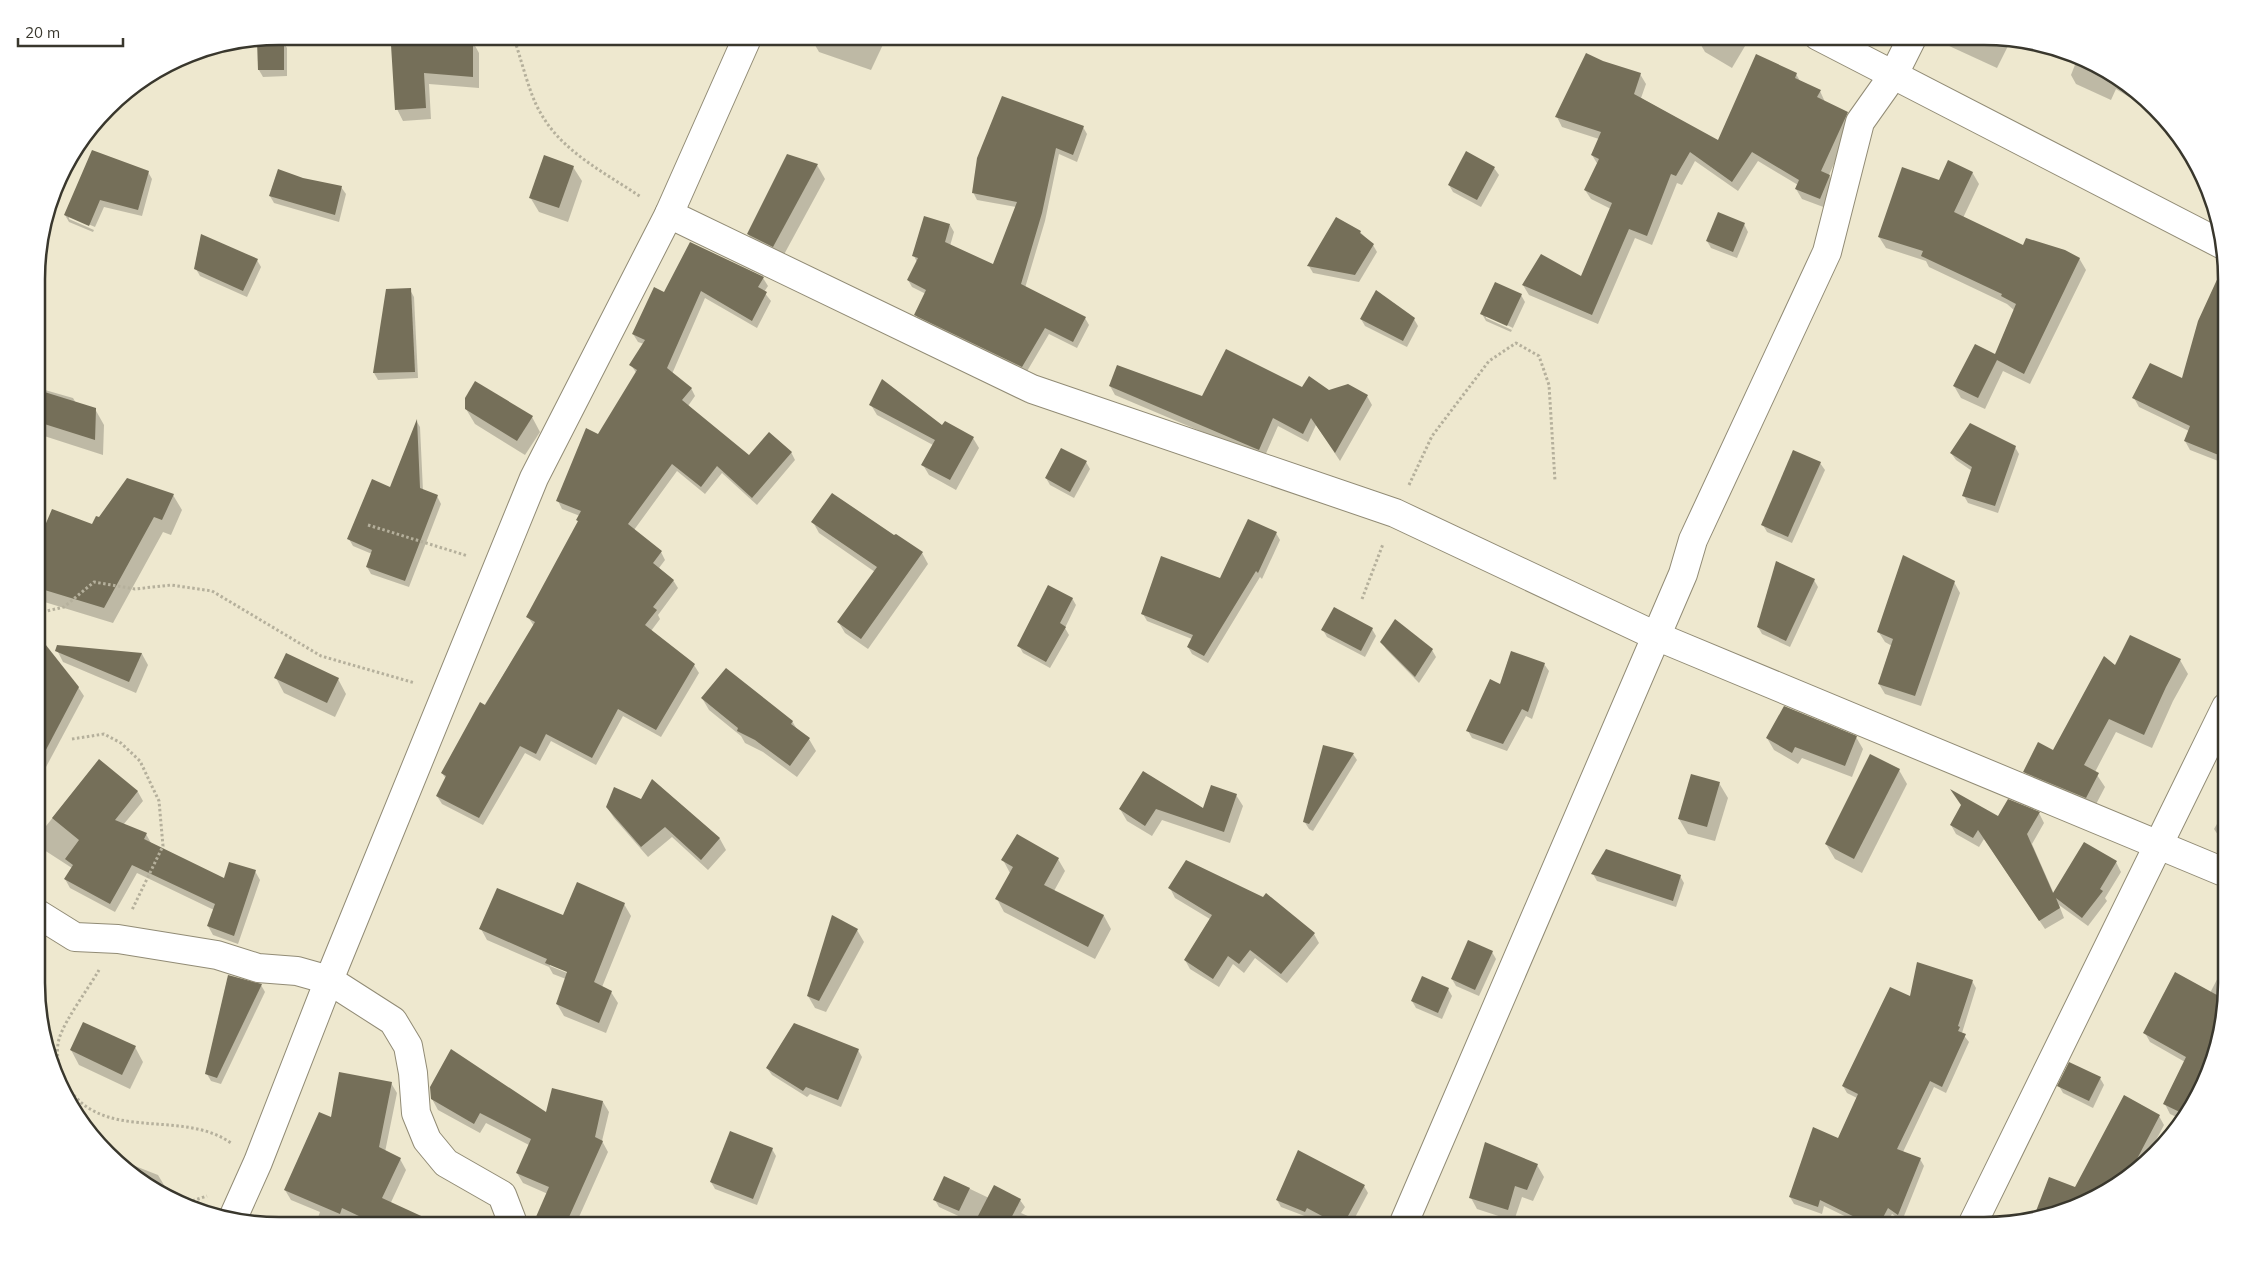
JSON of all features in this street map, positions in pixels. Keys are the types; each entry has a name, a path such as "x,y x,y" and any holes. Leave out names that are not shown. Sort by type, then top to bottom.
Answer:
{"street":[{"path":"235,1212 258,1162 329,980 534,478 669,214 744,45"},
{"path":"1836,45 2214,241"},
{"path":"1406,1217 1656,636 1682,574 1693,540 1827,252 1860,122 1894,74 1908,45"},
{"path":"669,214 1032,388 1395,512 1656,636 2218,870"},
{"path":"1976,1217 2218,723"},
{"path":"45,918 76,937 118,938 217,955 258,968 297,971 329,980 393,1021 408,1046 413,1073 416,1113 427,1140 446,1163 502,1195 511,1217"}],"path":[{"path":"516,45 539,111 555,135 572,152 669,214"},
{"path":"1362,599 1395,512 1432,436 1489,361 1516,344 1539,356 1549,385 1555,481"},
{"path":"368,525 499,565"},
{"path":"45,611 64,607 94,582 135,589 171,585 212,591 321,656 447,693"},
{"path":"58,1061 60,1037 118,938 162,846 159,801 140,761 121,743 104,734 72,739"},
{"path":"73,1093 96,1114 121,1121 192,1128 225,1138 258,1162"},
{"path":"194,1201 211,1195"}],"building":[{"path":"284,45 284,70 258,70 257,46"},
{"path":"391,45 473,45 473,77 424,73 426,108 395,110"},
{"path":"1586,53 1603,61 1641,73 1634,94 1718,140 1756,54 1797,73 1795,78 1821,90 1817,97 1848,112 1821,171 1830,175 1820,199 1795,189 1799,180 1752,152 1732,182 1690,152 1676,176 1671,174 1647,236 1629,229 1592,315 1522,285 1541,254 1581,276 1612,203 1584,190 1599,159 1591,155 1601,132 1555,117"},
{"path":"1002,96 1084,126 1073,155 1056,148 1042,213 1021,284 1086,317 1073,342 1045,328 1022,367 914,315 926,290 907,280 918,258 912,256 924,216 950,224 945,242 993,264 1017,202 972,193 977,158"},
{"path":"92,150 149,171 138,210 100,200 89,226 64,215"},
{"path":"1466,151 1495,167 1477,200 1448,185"},
{"path":"787,154 818,164 773,247 747,234"},
{"path":"544,155 574,166 559,208 529,198"},
{"path":"1948,160 1973,172 1954,212 2023,245 2026,238 2065,250 2080,258 2024,374 1997,360 1978,398 1953,386 1975,344 1995,354 2016,304 2001,296 2002,294 1921,256 1923,251 1878,237 1902,167 1939,180"},
{"path":"278,169 303,178 342,186 335,215 269,196"},
{"path":"1718,212 1745,223 1733,252 1706,241"},
{"path":"1336,217 1361,231 1360,233 1374,244 1355,275 1307,266"},
{"path":"201,234 258,259 243,291 194,269"},
{"path":"690,242 764,277 758,287 767,292 752,321 701,291 667,368 692,388 682,400 749,455 769,432 792,452 752,498 717,466 701,487 672,464 628,524 662,551 653,563 674,580 653,607 657,610 645,625 695,664 656,730 618,709 592,758 546,734 536,754 520,746 479,818 436,796 446,776 441,773 480,702 485,705 535,622 526,617 578,521 576,520 581,511 556,501 586,428 598,434 637,370 629,365 645,340 632,334 654,287 664,292"},
{"path":"2218,278 2218,455 2184,441 2190,426 2132,398 2150,363 2182,378 2198,321"},
{"path":"1495,282 1522,294 1507,326 1480,314"},
{"path":"411,288 415,372 373,373 386,289"},
{"path":"1376,290 1415,318 1403,341 1360,319"},
{"path":"1226,349 1302,387 1309,376 1329,390 1348,384 1368,395 1335,453 1311,418 1303,434 1273,418 1259,450 1109,386 1117,365 1202,396"},
{"path":"882,379 942,425 945,421 974,437 950,480 921,465 935,440 869,405"},
{"path":"475,381 533,416 517,441 465,409 465,398"},
{"path":"45,392 96,408 95,440 45,424"},
{"path":"417,419 420,488 438,495 405,581 366,567 372,550 347,539 372,479 390,487"},
{"path":"1970,423 2016,446 1995,506 1962,496 1972,467 1950,453"},
{"path":"1061,448 1087,461 1070,492 1045,478"},
{"path":"1793,450 1821,462 1788,537 1761,525"},
{"path":"127,478 174,494 162,520 154,517 104,608 45,590 45,526 52,509 92,524 96,516 99,517"},
{"path":"832,493 894,535 896,534 923,552 861,639 837,622 877,567 811,522"},
{"path":"1248,519 1277,532 1258,573 1256,571 1204,656 1187,647 1193,635 1141,614 1161,556 1220,578"},
{"path":"1903,555 1955,581 1915,696 1878,684 1893,639 1877,632"},
{"path":"1776,561 1815,579 1786,641 1757,627"},
{"path":"1048,585 1073,598 1060,623 1066,627 1046,662 1017,646"},
{"path":"1334,607 1373,628 1361,651 1321,630"},
{"path":"1395,619 1433,649 1415,677 1380,642"},
{"path":"2130,635 2181,659 2144,735 2109,719 2084,765 2099,773 2086,798 2023,772 2038,742 2053,750 2104,656 2115,665"},
{"path":"45,644 79,687 45,752"},
{"path":"57,645 142,653 129,682 55,651"},
{"path":"1511,651 1545,663 1528,712 1522,709 1503,744 1466,731 1490,679 1500,684"},
{"path":"286,653 339,678 327,703 274,678"},
{"path":"726,668 793,721 791,724 810,738 790,766 755,740 737,731 738,728 701,698"},
{"path":"1784,706 1857,736 1845,766 1795,747 1792,753 1766,738"},
{"path":"1323,745 1354,753 1309,824 1303,822"},
{"path":"1870,754 1900,769 1854,859 1825,844"},
{"path":"99,759 138,791 115,820 147,833 144,839 224,878 229,862 256,870 234,936 207,926 215,904 132,865 110,904 64,879 73,865 65,859 79,840 52,818"},
{"path":"1143,771 1203,808 1211,785 1237,794 1224,832 1156,809 1145,826 1119,809"},
{"path":"1691,774 1720,782 1707,827 1678,819"},
{"path":"652,779 720,838 701,860 665,827 641,847 606,807 614,787 641,799"},
{"path":"1950,789 1998,816 2008,799 2040,812 2027,834 2053,893 2084,842 2117,861 2100,889 2103,891 2082,918 2056,898 2060,908 2039,921 1978,830 1973,838 1950,825 1961,805"},
{"path":"1017,834 1059,858 1044,885 1104,915 1088,947 995,899 1013,867 1001,860"},
{"path":"1606,849 1681,875 1673,901 1591,874"},
{"path":"1186,860 1263,897 1266,893 1315,933 1281,974 1250,950 1239,964 1228,956 1213,979 1184,960 1212,915 1168,888"},
{"path":"577,882 625,903 594,982 612,991 599,1023 556,1004 567,972 545,963 547,959 479,929 497,888 563,915"},
{"path":"832,915 858,929 819,1001 807,996"},
{"path":"1468,940 1493,951 1475,990 1451,979"},
{"path":"1917,962 1973,980 1958,1026 1960,1027 1958,1031 1966,1034 1942,1087 1930,1081 1897,1149 1921,1158 1898,1215 1888,1208 1883,1217 1855,1217 1820,1200 1818,1207 1789,1197 1813,1127 1838,1138 1858,1094 1842,1086 1890,987 1910,996"},
{"path":"2175,972 2217,995 2216,1013 2206,1058 2187,1100 2179,1112 2163,1104 2186,1057 2143,1033"},
{"path":"228,975 262,984 217,1078 205,1074"},
{"path":"1422,976 1449,988 1438,1013 1411,1001"},
{"path":"83,1022 136,1046 122,1075 70,1050"},
{"path":"794,1023 859,1049 838,1100 806,1087 803,1091 766,1068"},
{"path":"451,1049 546,1112 552,1088 603,1101 595,1137 603,1141 569,1217 536,1217 549,1187 516,1173 531,1139 480,1113 474,1124 431,1099 430,1087"},
{"path":"2069,1062 2101,1077 2089,1101 2057,1086"},
{"path":"339,1072 392,1082 379,1147 401,1158 382,1198 423,1217 361,1217 342,1208 340,1214 284,1190 319,1112 331,1117"},
{"path":"2124,1095 2160,1115 2136,1161 2126,1169 2087,1193 2059,1205 2036,1211 2049,1177 2075,1187"},
{"path":"730,1131 773,1148 753,1199 710,1182"},
{"path":"1485,1142 1538,1164 1527,1190 1515,1186 1508,1210 1469,1198"},
{"path":"1298,1150 1365,1185 1347,1217 1324,1217 1307,1208 1305,1212 1276,1200"},
{"path":"944,1176 970,1188 959,1211 933,1200"},
{"path":"994,1185 1021,1199 1012,1217 978,1216"}]}
